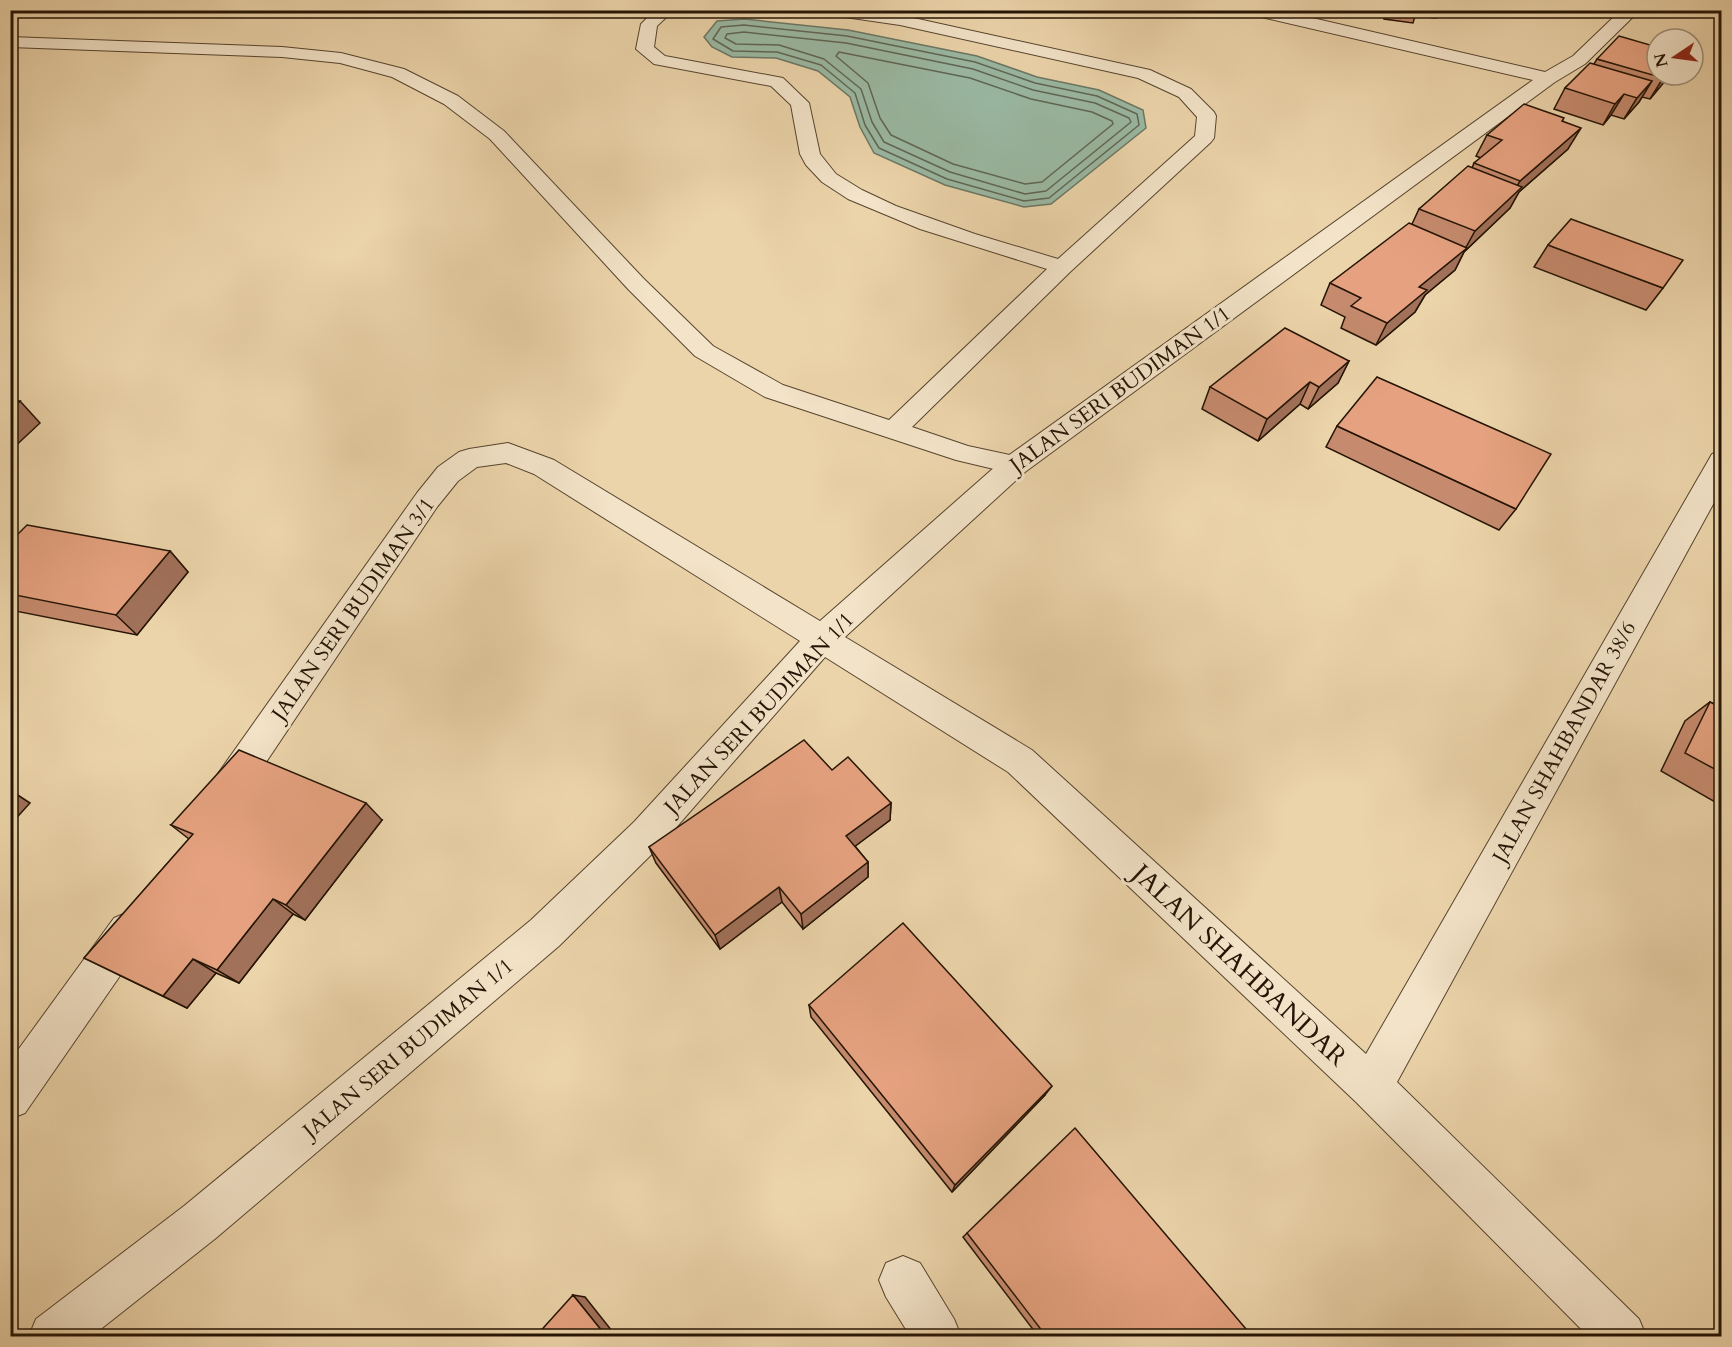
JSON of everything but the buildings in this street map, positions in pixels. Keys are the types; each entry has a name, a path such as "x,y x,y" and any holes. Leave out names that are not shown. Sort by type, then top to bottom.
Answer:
{"street":[{"path":"1253,10 1548,78"},
{"name":"JALAN SERI BUDIMAN 1/1","path":"53,1336 200,1222 545,933 647,834 823,638 1015,465 1548,78 1579,60 1632,10"},
{"name":"JALAN SERI BUDIMAN 3/1","path":"210,815 427,500 448,474 470,459 508,453 544,467 823,638"},
{"name":"JALAN SHAHBANDAR 38/6","path":"1371,1087 1722,461"},
{"name":"JALAN SHAHBANDAR","path":"823,638 1020,761 1371,1087 1622,1336"},
{"path":"10,1098 148,903"},
{"path":"903,1280 937,1336"}],"lane":[{"path":"666,10 649,24 645,49 660,60 777,82 800,103 813,161 834,184 924,225 1062,267"},
{"path":"831,10 900,20 1144,74 1185,93 1207,116 1204,138 1062,267 895,429"},
{"path":"10,42 282,52 341,58 398,73 451,100 497,135 636,284 704,351 774,392 895,429 964,454 1015,465"}],"water":[{"path":"744,19 848,30 977,56 1037,77 1099,90 1143,110 1146,128 1051,204 1024,207 945,185 874,153 860,127 850,97 818,71 776,58 732,57 712,47 704,37 717,21"}]}
